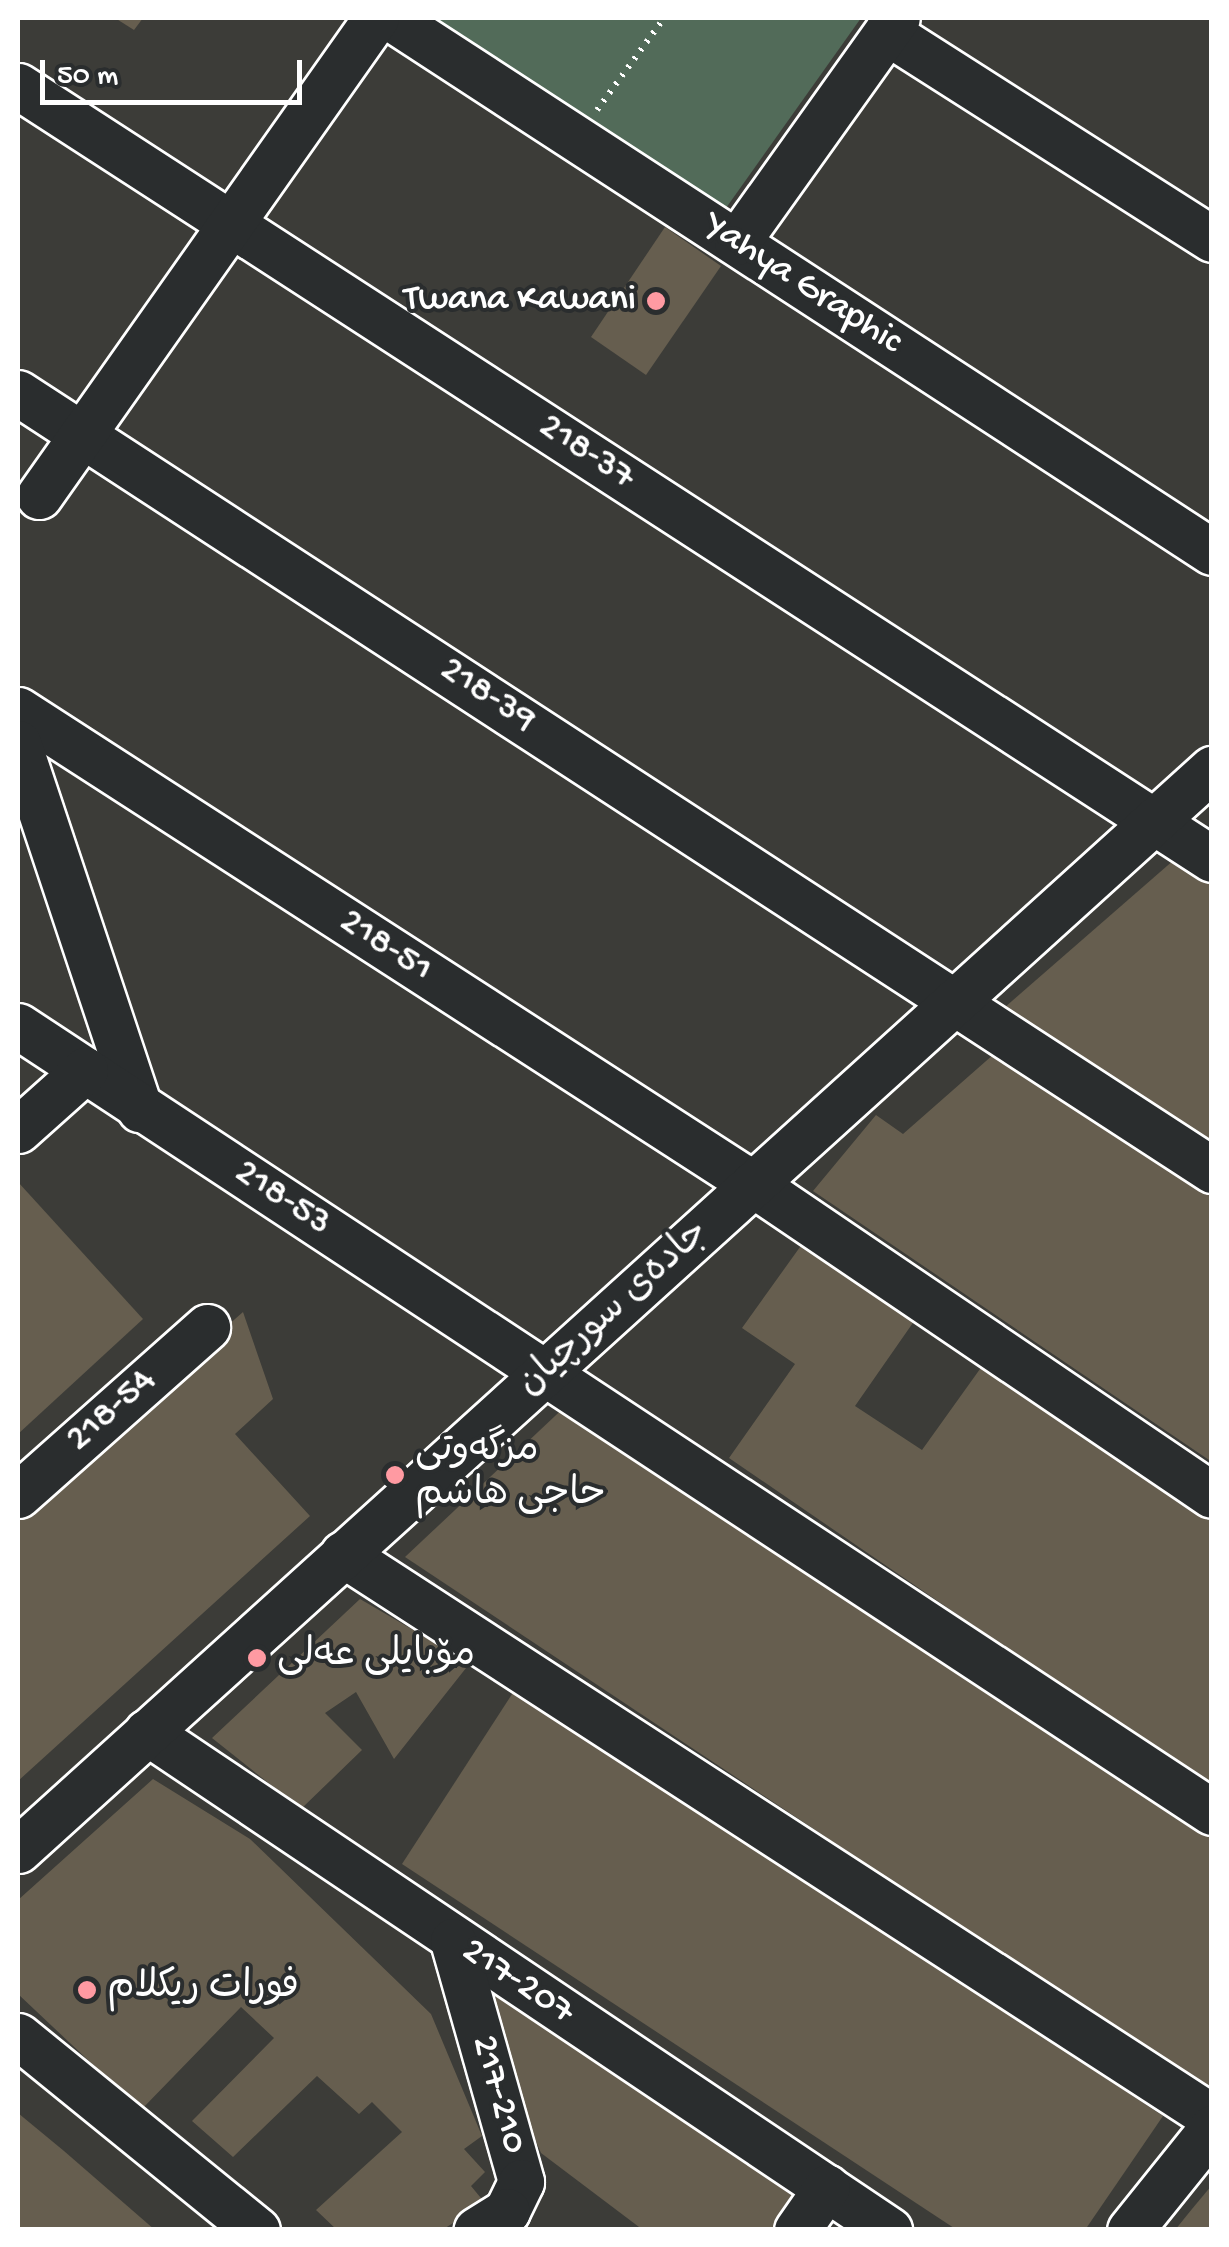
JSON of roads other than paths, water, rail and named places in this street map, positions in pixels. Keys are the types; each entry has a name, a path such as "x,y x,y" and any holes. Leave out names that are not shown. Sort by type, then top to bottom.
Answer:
{"street":[{"path":"39,496 376,18"},
{"name":"Yahya Graphic","path":"391,18 1212,552"},
{"path":"737,242 892,25 1212,239"},
{"name":"218-37","path":"18,86 1212,858"},
{"name":"218-39","path":"18,394 957,999 1212,1170"},
{"name":"218-51","path":"18,710 754,1184 1212,1494"},
{"path":"18,743 140,1109"},
{"name":"جادەی سورچیان","path":"18,1850 1212,769"},
{"name":"218-53","path":"18,1026 1212,1812"},
{"path":"18,1130 84,1070"},
{"name":"218-54","path":"18,1495 206,1327"},
{"path":"343,1554 1212,2117"},
{"name":"217-207","path":"146,1732 890,2230"},
{"name":"217-210","path":"453,1941 521,2182 507,2211 476,2230"},
{"path":"18,2036 256,2230"},
{"path":"1130,2230 1212,2128"},
{"path":"797,2230 827,2187"}],"place":[{"name":"Twana Kawani","path":"656,301"},
{"name":"مزگەوتی حاجی هاشم","path":"395,1475"},
{"name":"مۆبایلی عەلی","path":"257,1658"},
{"name":"فورات ريکلام","path":"87,1990"}]}
